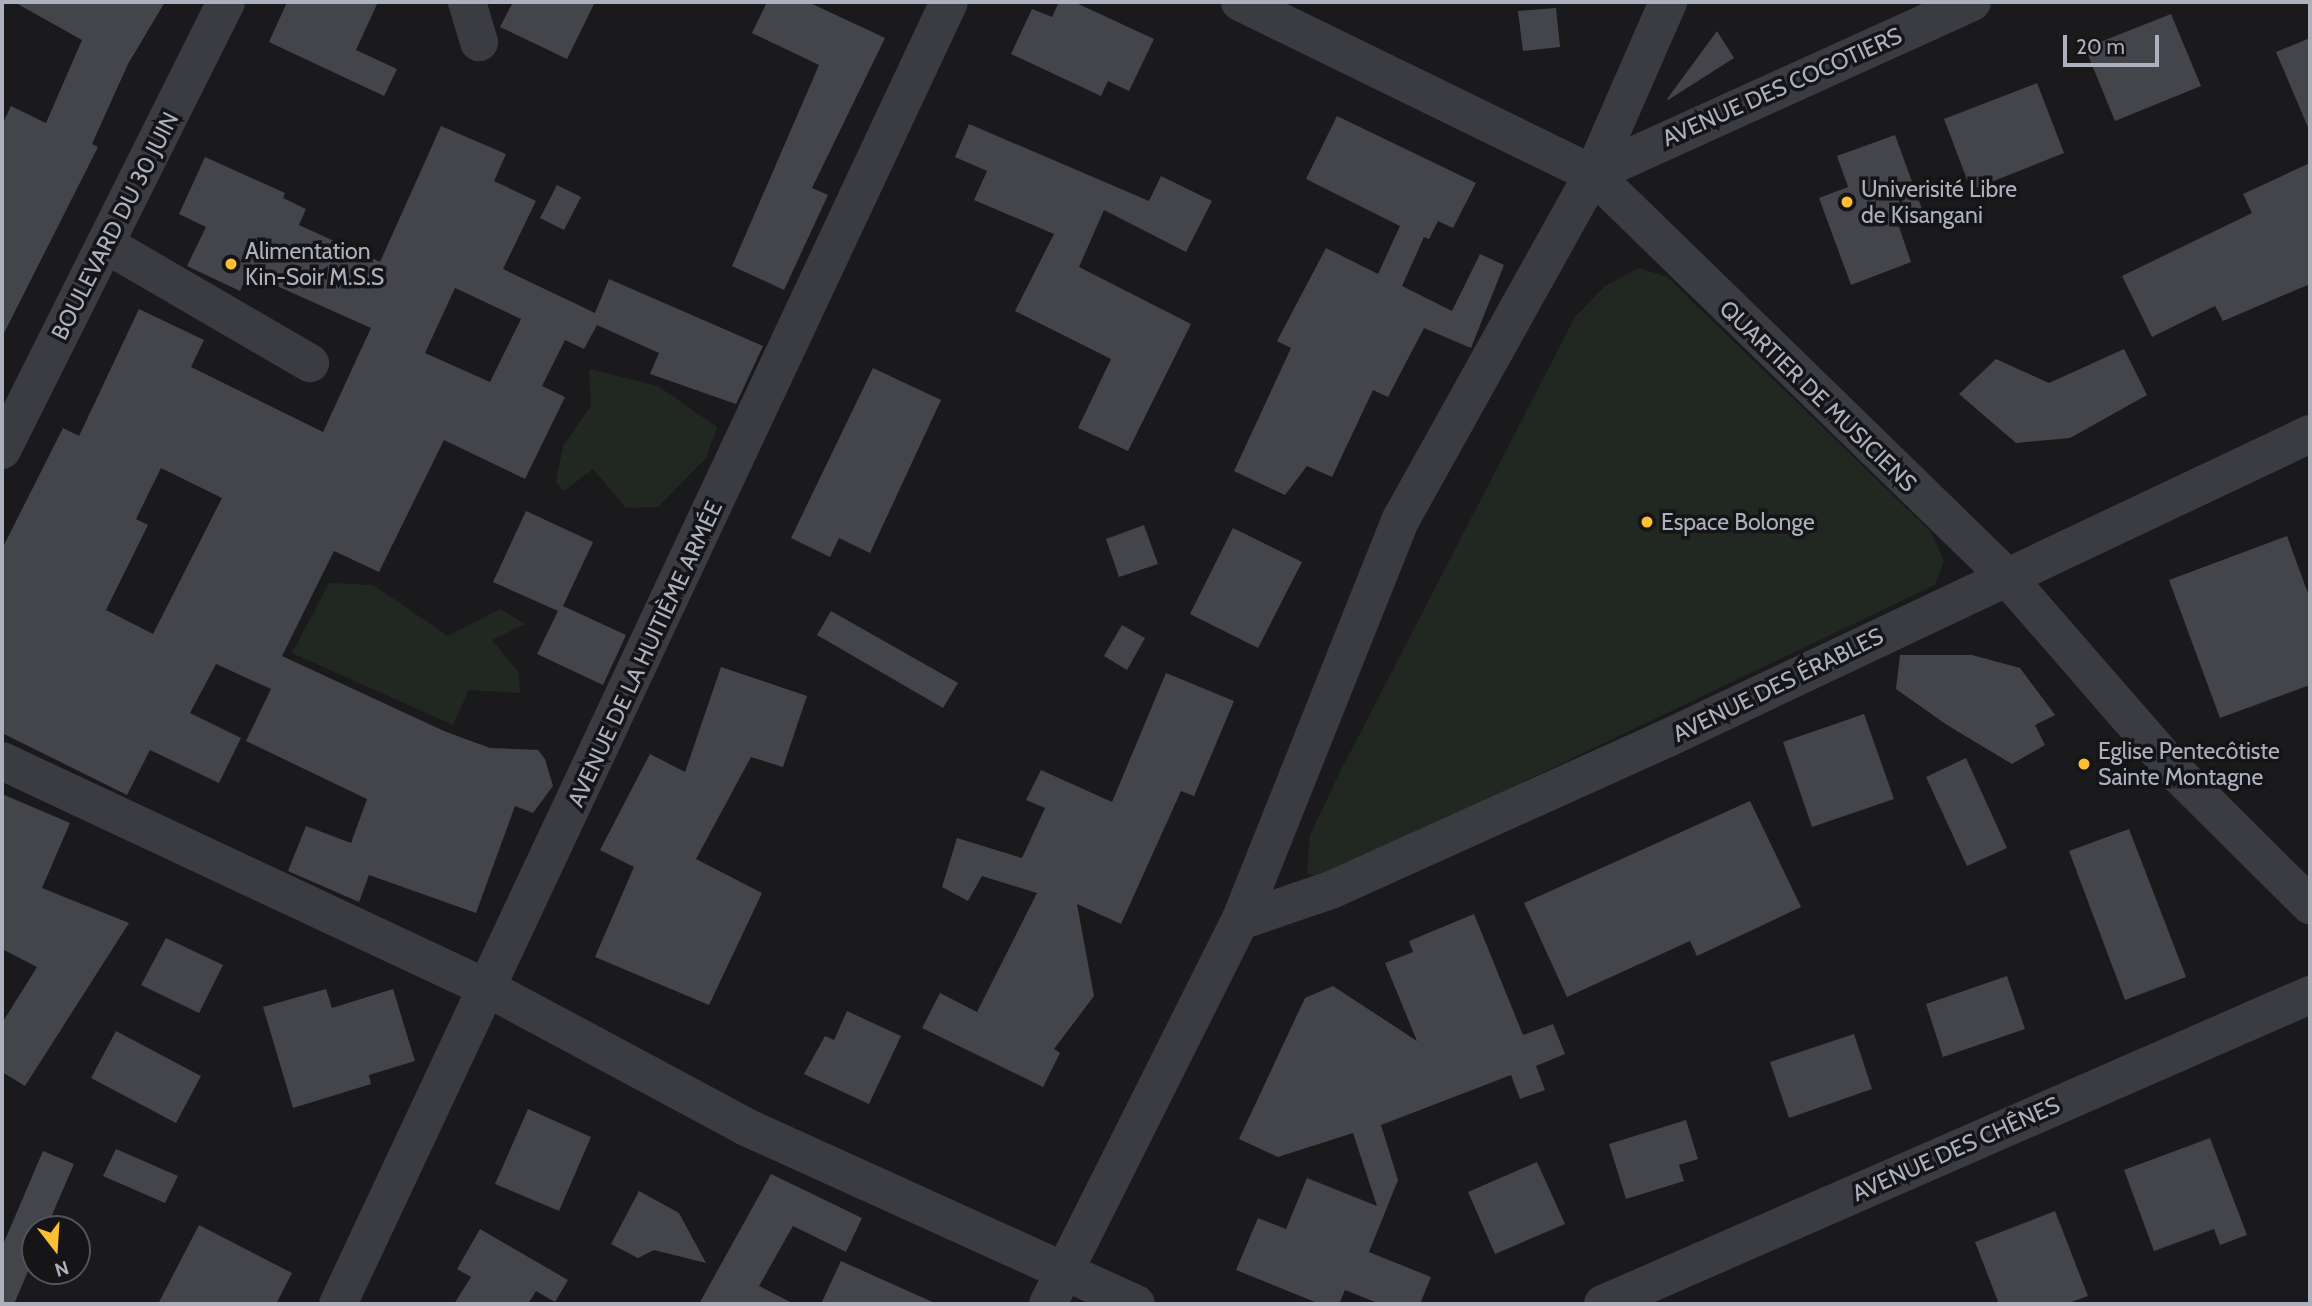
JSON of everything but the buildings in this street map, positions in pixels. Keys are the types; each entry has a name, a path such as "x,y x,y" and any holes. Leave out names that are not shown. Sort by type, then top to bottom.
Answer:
{"street":[{"name":"BOULEVARD DU 30 JUIN","path":"2,450 226,2"},
{"path":"467,2 479,42"},
{"name":"AVENUE DE LA HUITIÈME ARMÉE","path":"338,1304 489,989 949,2"},
{"name":"QUARTIER DE MUSICIENS","path":"1241,2 1593,174 2006,576 2179,775 2310,905"},
{"path":"1056,1288 1240,920 1401,519 1593,174 1668,2"},
{"name":"AVENUE DES COCOTIERS","path":"1593,174 1972,2"},
{"path":"107,244 310,363"},
{"name":"AVENUE DES ÉRABLES","path":"1240,920 1384,867 2310,435"},
{"path":"2,761 489,989 746,1127 1056,1288 1136,1304"},
{"name":"AVENUE DES CHÊNES","path":"1603,1304 2310,995"}],"shaded area":[{"path":"1639,268 1667,277 1931,532 1944,561 1935,585 1324,877 1307,874 1310,835 1339,774 1575,317 1605,286"},
{"path":"589,369 658,386 717,427 706,458 658,507 626,508 593,469 564,491 556,482 563,446 591,406"},
{"path":"329,583 373,585 448,636 500,609 525,624 492,640 519,673 520,693 469,690 453,725 292,653"}],"place":[{"name":"Univerisité Libre de Kisangani","path":"1847,202"},
{"name":"Alimentation Kin-Soir M.S.S","path":"231,264"},
{"name":"Espace Bolonge","path":"1647,522"},
{"name":"Eglise Pentecôtiste Sainte Montagne","path":"2084,764"}]}
